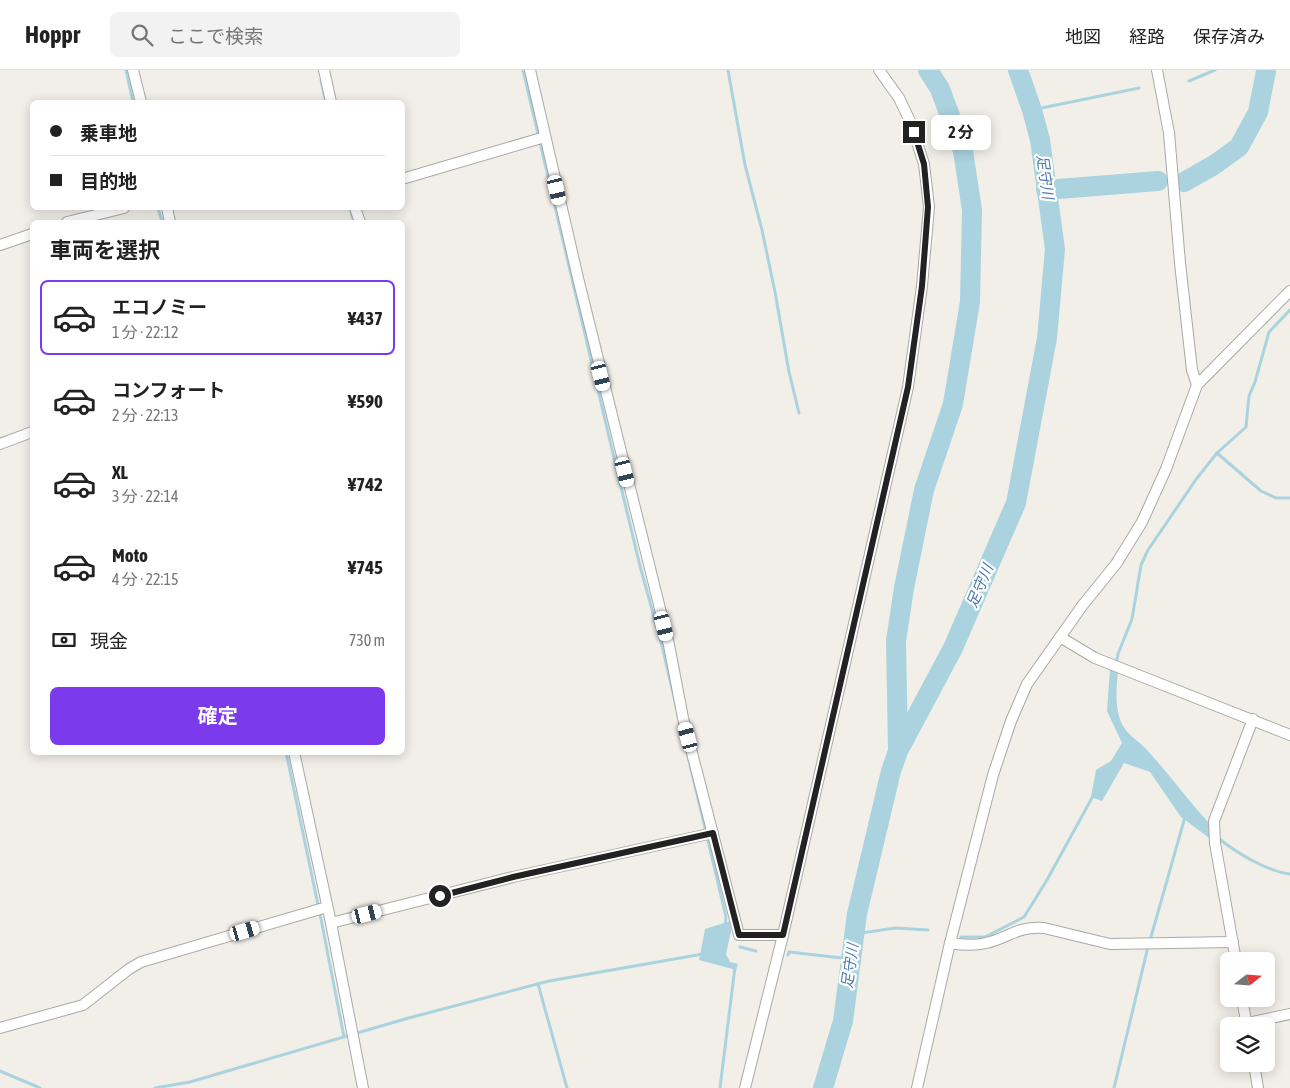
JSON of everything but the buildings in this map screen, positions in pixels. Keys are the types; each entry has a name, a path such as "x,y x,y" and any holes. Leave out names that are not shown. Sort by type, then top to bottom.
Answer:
{"street":[{"path":"133,70 140,100"},
{"path":"324,70 331,100"},
{"path":"530,70 541,139 669,645 708,834 739,935 783,935"},
{"path":"745,1088 783,935 908,387 922,286 928,207 924,164 910,121 899,98 880,70"},
{"path":"1157,70 1169,133 1180,263 1192,370 1197,385"},
{"path":"405,178 541,139"},
{"path":"75,220 116,210"},
{"path":"0,245 30,235"},
{"path":"917,1088 950,943 993,775 1011,721 1027,684 1116,564 1142,522 1166,469 1197,385 1290,291"},
{"path":"0,444 30,433"},
{"path":"1060,637 1081,651 1290,735"},
{"path":"1235,952 1215,844 1214,821 1253,719"},
{"path":"295,755 322,909 331,923 363,1088"},
{"path":"331,923 513,877 708,834"},
{"path":"0,1028 83,1005 129,969 141,962 322,909"},
{"path":"950,943 976,945 988,943 1023,928 1033,927 1110,944 1233,942"},
{"path":"1275,1017 1290,1014"},
{"path":"1255,1072 1258,1088"}],"water":[{"path":"1113,660 1119,661 1117,703 1123,726 1147,750 1220,834 1220,846 1181,817 1150,772 1124,763 1102,801 1091,797 1096,770 1111,761 1122,743 1107,711 1110,668"},
{"path":"730,921 731,931 726,954 730,962 738,964 736,970 699,960 705,929"}],"waterway":[{"path":"126,70 133,100"},
{"path":"523,70 610,441 640,566 661,642 726,917 725,925"},
{"path":"728,70 745,165 762,230 789,372 799,413"},
{"path":"898,749 896,641 904,588 924,490 953,404 970,302 972,210 963,151 940,89 928,70"},
{"name":"足守川","path":"823,1088 843,1021 857,914 891,771 898,751 953,648 1016,503 1047,338 1055,249 1040,140 1018,70"},
{"path":"1189,81 1215,70"},
{"path":"1184,182 1214,165 1239,147 1258,112 1266,71"},
{"path":"321,80 326,100"},
{"path":"1032,110 1139,88"},
{"path":"1046,190 1158,181"},
{"path":"159,210 161,220"},
{"path":"351,210 353,220"},
{"path":"1116,664 1132,619 1141,565 1148,550 1197,478 1217,453 1246,427 1249,396 1255,382 1269,332 1290,310"},
{"path":"1217,453 1261,491 1276,498 1290,498"},
{"path":"287,755 344,1037"},
{"path":"961,937 985,937 1024,917 1047,880 1093,796"},
{"path":"1114,1088 1147,951 1185,817"},
{"path":"1218,838 1252,860 1271,869 1290,874"},
{"path":"855,934 895,928 928,930"},
{"path":"740,947 756,951"},
{"path":"788,955 789,952 851,959"},
{"path":"155,1088 190,1082 405,1019 549,981 703,954"},
{"path":"720,1088 735,967"},
{"path":"538,984 567,1088"},
{"path":"0,1071 40,1088"}],"route":[{"path":"440,896 513,877 713,833 739,935 783,935 908,387 928,229 924,164 914,132"}]}
